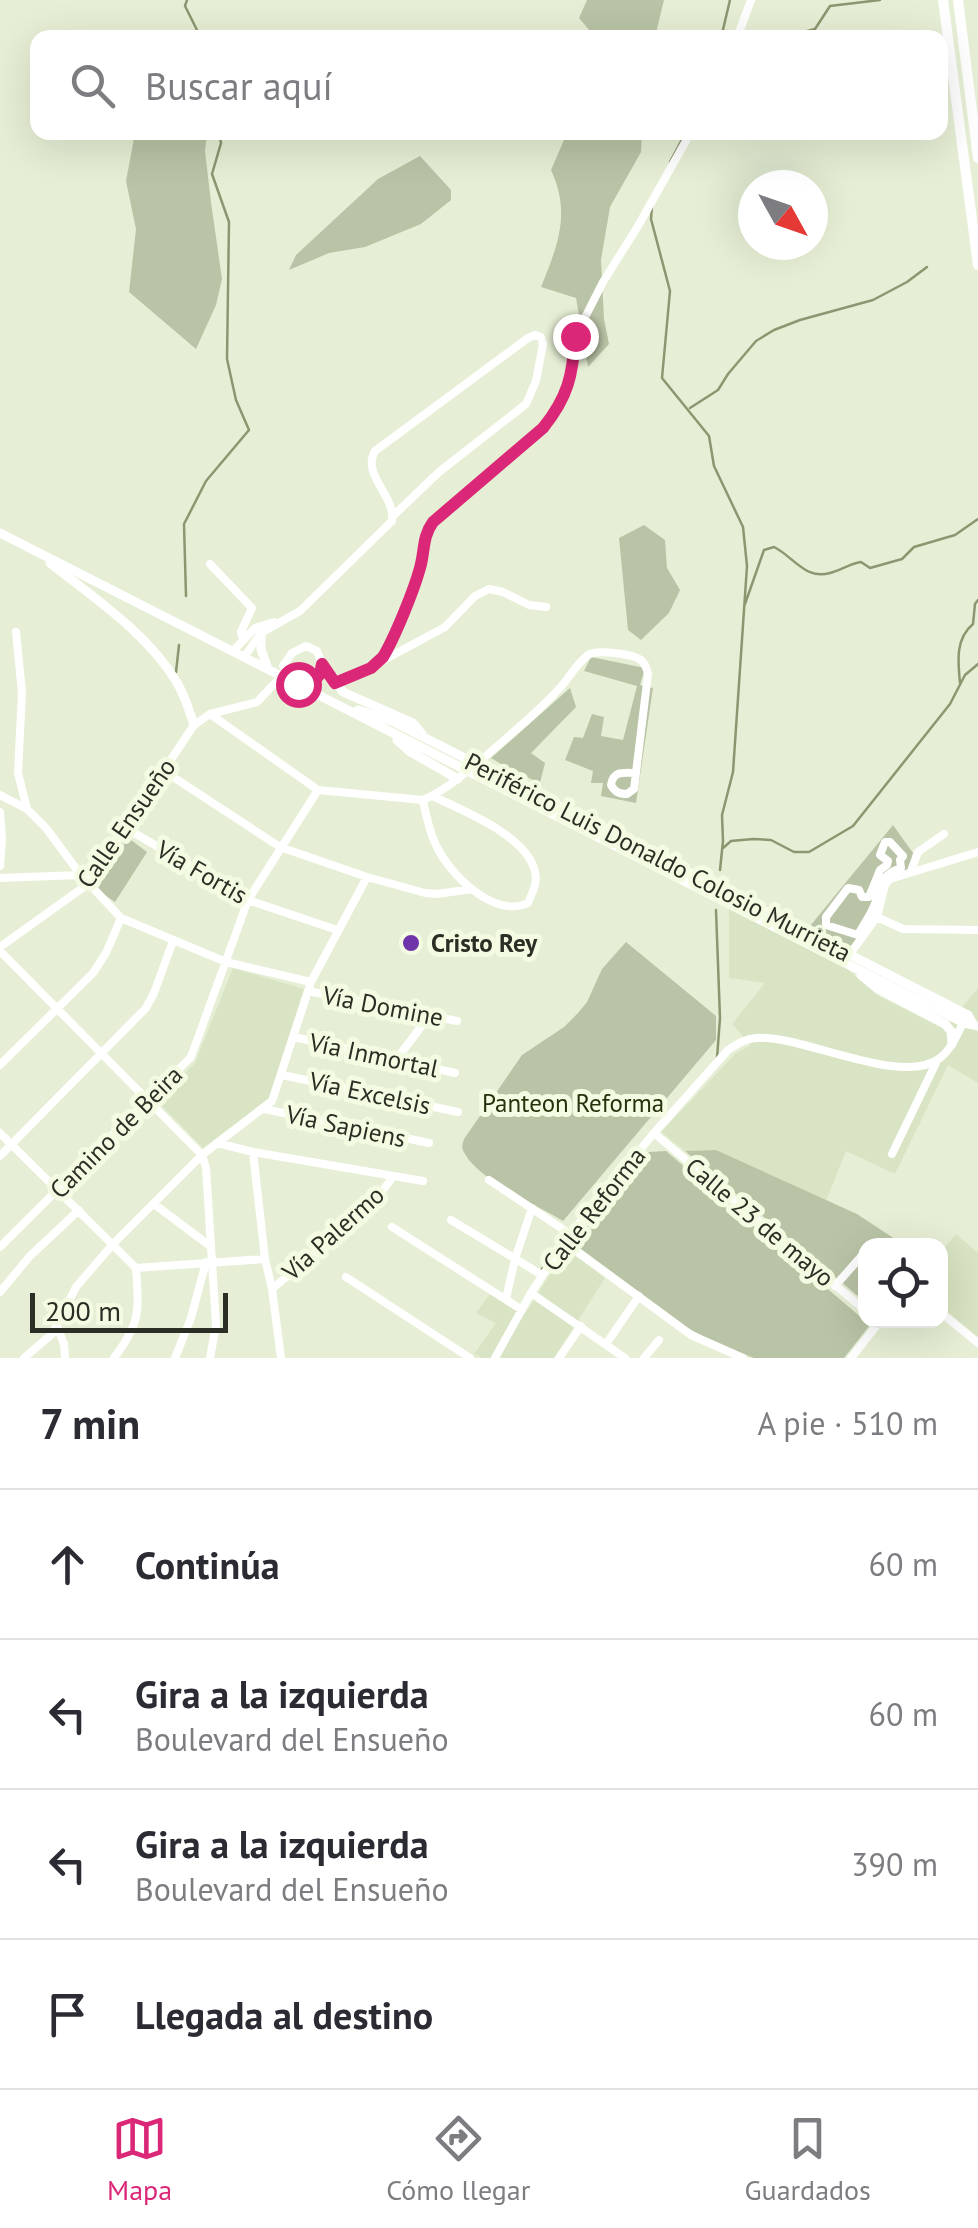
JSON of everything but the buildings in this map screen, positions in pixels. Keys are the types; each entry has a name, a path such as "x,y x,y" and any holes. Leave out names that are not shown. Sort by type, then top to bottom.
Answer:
{"highway":[{"path":"946,0 978,222"},
{"path":"946,0 978,265"},
{"path":"961,0 978,106"},
{"path":"961,0 978,158"}],"main road":[{"name":"Periférico Luis Donaldo Colosio Murrieta","path":"0,532 298,684 472,767 970,1022"},
{"path":"28,546 139,637 179,685 194,725"},
{"path":"265,628 261,650 268,669"},
{"path":"322,664 348,694 413,723 424,737"},
{"path":"298,684 314,681 322,664"},
{"name":"Periférico Luis Donaldo Colosio Murrieta","path":"391,727 424,737 472,767"},
{"path":"391,727 409,750 458,778"},
{"path":"848,961 878,990 945,1024 952,1044"}],"street":[{"path":"739,30 751,0"},
{"path":"378,663 418,574 428,529 543,428 557,410 572,375 575,336 686,140"},
{"path":"233,651 255,628 283,622 300,611 438,472 526,404 536,382 544,344 541,337 528,338 375,452 370,466 394,515"},
{"path":"210,564 252,608 242,630 244,640"},
{"path":"335,683 371,668 444,627 475,596 489,589 529,605 546,607"},
{"path":"244,657 265,628"},
{"path":"16,632 22,693 18,773 27,810"},
{"path":"283,666 292,653 306,646 318,651 322,664"},
{"path":"427,798 458,778 540,710 587,656 598,651 634,658 647,668 636,773"},
{"path":"194,725 210,714 258,702 275,683"},
{"path":"210,714 318,790 427,798 506,835 526,854 536,875 528,903 502,906 472,889 456,874 435,844 427,798"},
{"name":"Calle Ensueño","path":"0,949 88,884 194,725"},
{"path":"164,771 280,847 366,877 431,894 472,889"},
{"name":"Camino de Beira","path":"0,1247 191,1057 248,900 318,790"},
{"path":"0,795 27,810 46,828 88,884 121,918 100,964 0,1065"},
{"path":"0,812 0,866"},
{"name":"Vía Fortis","path":"126,828 248,900 337,930"},
{"path":"912,868 918,852 944,834"},
{"path":"902,856 901,868 879,884 876,902 858,934 826,925 826,917 848,888 869,897 880,870 888,865 880,855 886,842 890,842 902,856 912,868"},
{"path":"848,961 877,917 887,882 893,876 978,852"},
{"path":"0,878 81,875"},
{"path":"24,1358 43,1344 57,1326 76,1287 113,1244 202,1155 274,1098 310,986 366,877"},
{"path":"877,917 904,929 978,930"},
{"name":"Vía Domine","path":"121,918 226,962 457,1021"},
{"path":"0,1156 146,1008 173,941"},
{"path":"0,949 202,1155 206,1168 209,1262 174,1358"},
{"path":"396,1060 428,1016"},
{"path":"892,1154 936,1061 970,1022"},
{"name":"Vía Inmortal","path":"294,1037 455,1073"},
{"name":"Calle Reforma","path":"495,1358 566,1238 716,1063 742,1041 770,1038 904,1067 936,1061"},
{"name":"Vía Excelsis","path":"282,1074 458,1112"},
{"name":"Vía Sapiens","path":"264,1109 429,1143"},
{"path":"0,1133 136,1268 137,1322 114,1358"},
{"name":"Calle 23 de mayo","path":"654,1133 858,1305"},
{"path":"217,1144 423,1181"},
{"path":"253,1152 281,1358"},
{"name":"Vía Palermo","path":"272,1289 362,1212 393,1177"},
{"path":"489,1180 532,1208 639,1296 700,1340 743,1358"},
{"path":"154,1204 211,1246"},
{"path":"506,1300 532,1208"},
{"path":"0,1292 30,1256 79,1210"},
{"path":"450,1220 542,1275"},
{"path":"392,1227 522,1310"},
{"path":"136,1268 265,1259"},
{"path":"835,1286 858,1259"},
{"path":"209,1262 216,1325 210,1358"},
{"path":"346,1277 470,1358"},
{"path":"531,1293 625,1358"},
{"path":"606,1344 639,1296"},
{"path":"948,1319 978,1343"},
{"path":"57,1326 65,1358"},
{"path":"559,1358 580,1326"},
{"path":"851,1358 874,1328"},
{"path":"644,1358 658,1340"}],"shaded area":[{"path":"729,909 845,967 877,995 944,1029 978,988 978,1083 948,1065 895,1174 846,1151 826,1201 716,1150 685,1151 661,1132 736,1053 751,1045 732,1024 765,983 729,978"},
{"path":"233,968 304,989 269,1098 203,1148 156,1100 195,1063"},
{"path":"956,1234 978,1253 978,1337 948,1312 948,1244"},
{"path":"566,1249 605,1278 554,1358 482,1358 474,1354 496,1323 476,1313 490,1294 527,1311"}],"green space":[{"path":"587,0 664,0 657,30 589,30 579,18"},
{"path":"134,140 206,140 222,279 216,305 196,349 129,292 136,229 126,181"},
{"path":"564,140 642,140 641,152 610,207 601,260 609,344 588,367 576,298 541,287 560,229 560,201 551,170"},
{"path":"420,156 451,190 451,200 421,224 365,247 329,253 289,270 296,255 378,179"},
{"path":"644,525 665,540 667,568 680,590 669,613 641,640 628,630 619,538"},
{"path":"591,657 645,668 640,685 653,688 636,803 601,796 603,783 591,783 593,771 565,760 574,737 583,738 592,714 604,717 601,736 623,740 637,686 584,671"},
{"path":"570,688 576,707 531,753 545,763 540,783 491,758"},
{"path":"893,825 913,853 909,869 894,873 871,921 849,948 810,926"},
{"path":"123,834 147,852 115,902 89,884"},
{"name":"Panteon Reforma","path":"626,942 716,1016 716,1040 563,1221 482,1173 465,1154 464,1139 522,1055 578,1013 602,969"},
{"path":"716,1150 857,1214 893,1238 858,1238 858,1296 685,1151"},
{"name":"Panteon Reforma","path":"666,1151 858,1315 858,1328 868,1328 844,1358 754,1358 715,1343 688,1328 573,1243 649,1152"}],"waterway":[{"path":"187,0 185,6 197,30"},
{"path":"723,30 730,0"},
{"path":"811,30 830,6 880,0"},
{"path":"186,596 184,524 206,481 249,430 236,400 227,359 229,222 212,174 220,140"},
{"path":"670,162 682,140"},
{"path":"652,206 651,219 670,291 662,378 709,436 714,466 743,527 747,566 733,772 722,815 720,870"},
{"path":"690,408 718,390 756,341 774,330 873,300 927,267"},
{"path":"745,604 764,550 774,547 814,573 830,573 861,562 870,568 902,559 914,547 955,535 978,519"},
{"path":"960,683 960,644 973,624 978,600"},
{"path":"176,672 179,645"},
{"path":"723,848 731,841 753,839 771,840 794,852 809,852 853,826 950,704 965,675 978,664"},
{"path":"716,910 720,1018 717,1058"},
{"path":"540,1272 558,1246"}],"place":[{"name":"Cristo Rey","path":"411,943"}],"route":[{"path":"298,684 314,681 322,664 335,683 371,668 383,657 421,566 428,529 543,428 557,410 572,375 575,336"}]}
